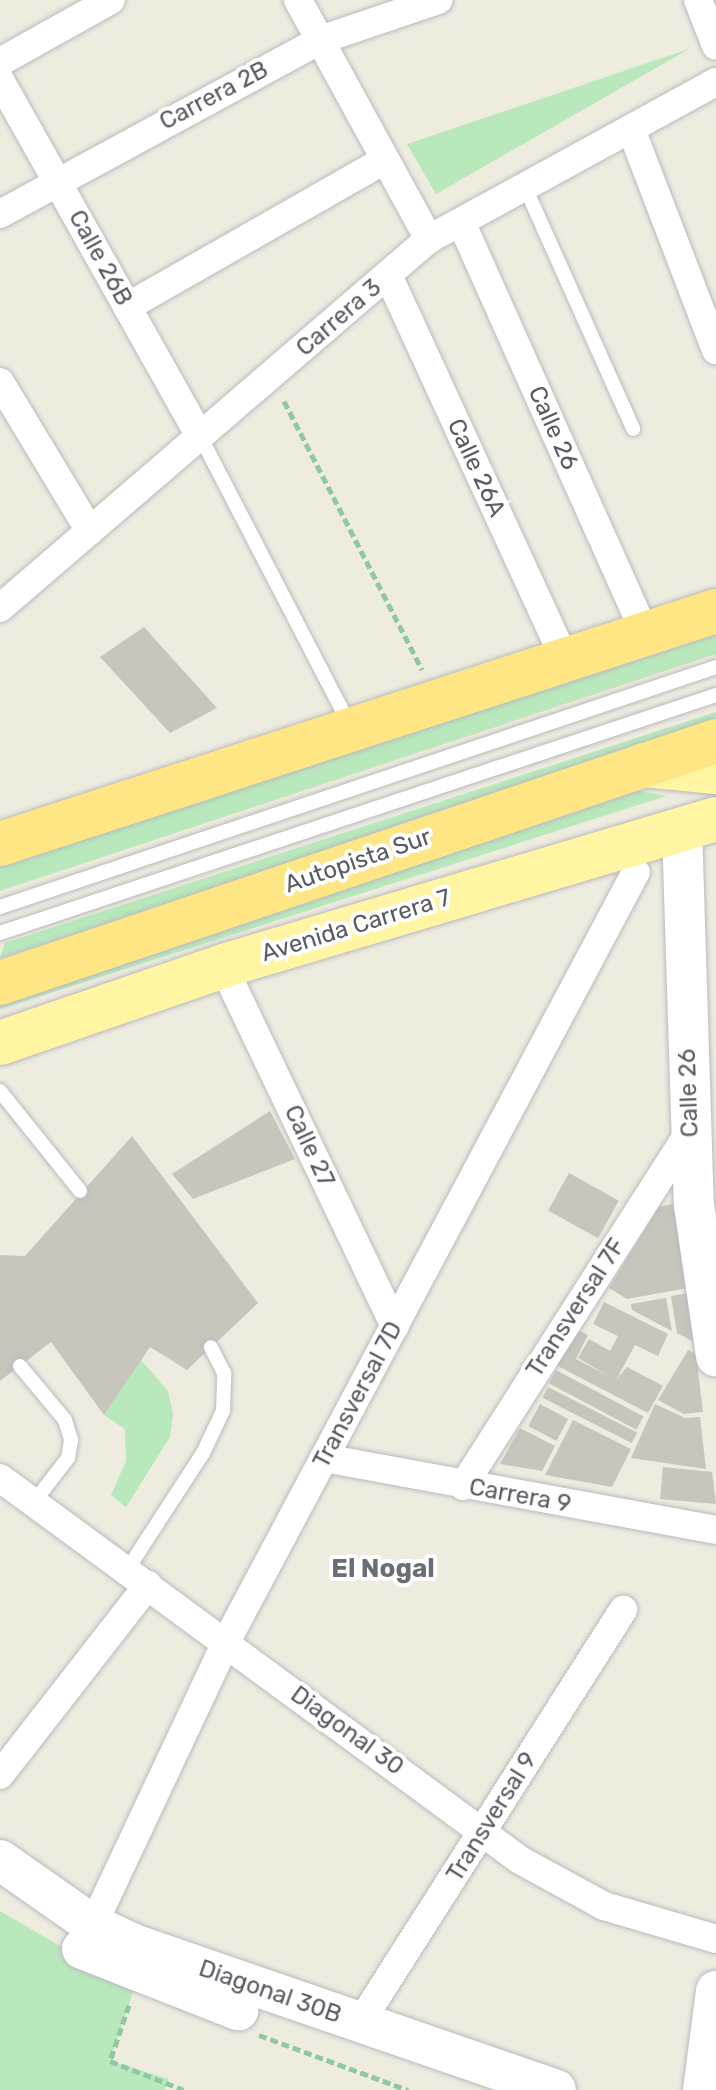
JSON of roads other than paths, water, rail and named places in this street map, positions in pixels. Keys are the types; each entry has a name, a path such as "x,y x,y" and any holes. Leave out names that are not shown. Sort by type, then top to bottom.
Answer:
{"highway":[{"path":"0,844 716,611"},
{"name":"Autopista Sur","path":"0,983 716,741"}],"main road":[{"path":"644,765 716,772"},
{"name":"Avenida Carrera 7","path":"0,1043 223,966 699,824"},
{"name":"Calle 26","path":"699,824 690,1131 705,1204 716,1356"},
{"name":"Diagonal 30B","path":"0,1860 93,1925 360,2023 556,2090"},
{"name":"Diagonal 30B","path":"0,1892 69,1942 133,1974 471,2090"},
{"path":"703,2090 716,1991"}],"street":[{"path":"0,62 111,0"},
{"path":"298,0 429,239"},
{"name":"Carrera 2B","path":"0,214 320,40 438,0"},
{"path":"698,0 716,46"},
{"name":"Calle 26B","path":"0,80 200,436"},
{"name":"Carrera 3","path":"0,608 429,239 716,82"},
{"path":"631,129 716,350"},
{"path":"127,307 385,160"},
{"name":"Calle 26","path":"461,222 645,634"},
{"name":"Calle 26A","path":"388,275 565,660"},
{"path":"0,382 90,531"},
{"name":"Transversal 7D","path":"93,1925 226,1642 636,872"},
{"name":"Calle 27","path":"223,966 395,1326"},
{"name":"Transversal 7F","path":"463,1486 690,1131"},
{"name":"Carrera 9","path":"324,1458 463,1486 716,1530"},
{"name":"Diagonal 30","path":"0,1478 542,1874 604,1906 716,1939"},
{"path":"0,1775 137,1578"},
{"name":"Transversal 9","path":"360,2023 623,1610"}],"lane":[{"path":"525,187 633,429"},
{"path":"200,436 352,729"},
{"path":"0,907 716,667"},
{"path":"0,933 716,695"},
{"path":"0,1091 80,1191"},
{"path":"137,1578 223,1411 224,1373 211,1347"},
{"path":"20,1366 65,1420 71,1440 68,1458 34,1502"}],"district":[{"name":"El Nogal","path":"383,1569"}]}
